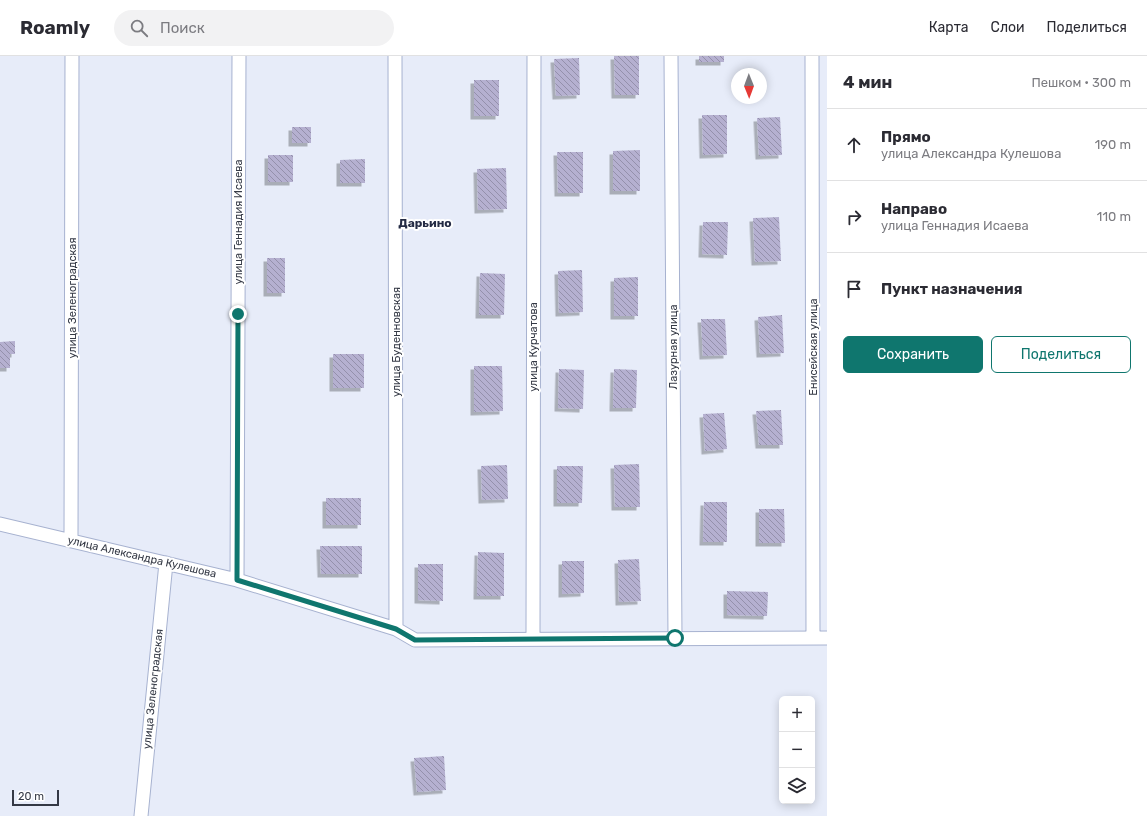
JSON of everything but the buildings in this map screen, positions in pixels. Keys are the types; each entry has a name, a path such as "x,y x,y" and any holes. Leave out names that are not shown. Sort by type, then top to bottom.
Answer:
{"street":[{"name":"улица Зеленоградская","path":"71,541 72,56"},
{"name":"улица Геннадия Исаева","path":"237,580 238,56"},
{"name":"улица Буденновская","path":"395,56 396,629"},
{"name":"улица Курчатова","path":"533,638 534,56"},
{"name":"Лазурная улица","path":"671,56 675,638"},
{"name":"Енисейская улица","path":"812,56 813,638"},
{"name":"улица Александра Кулешова","path":"0,524 237,580 396,629 415,640 533,638 827,638"},
{"name":"улица Зеленоградская","path":"141,816 166,563"}],"district":[{"name":"Дарьино","path":"425,223"}],"route":[{"path":"238,314 237,580 396,629 415,640 675,638"}]}
